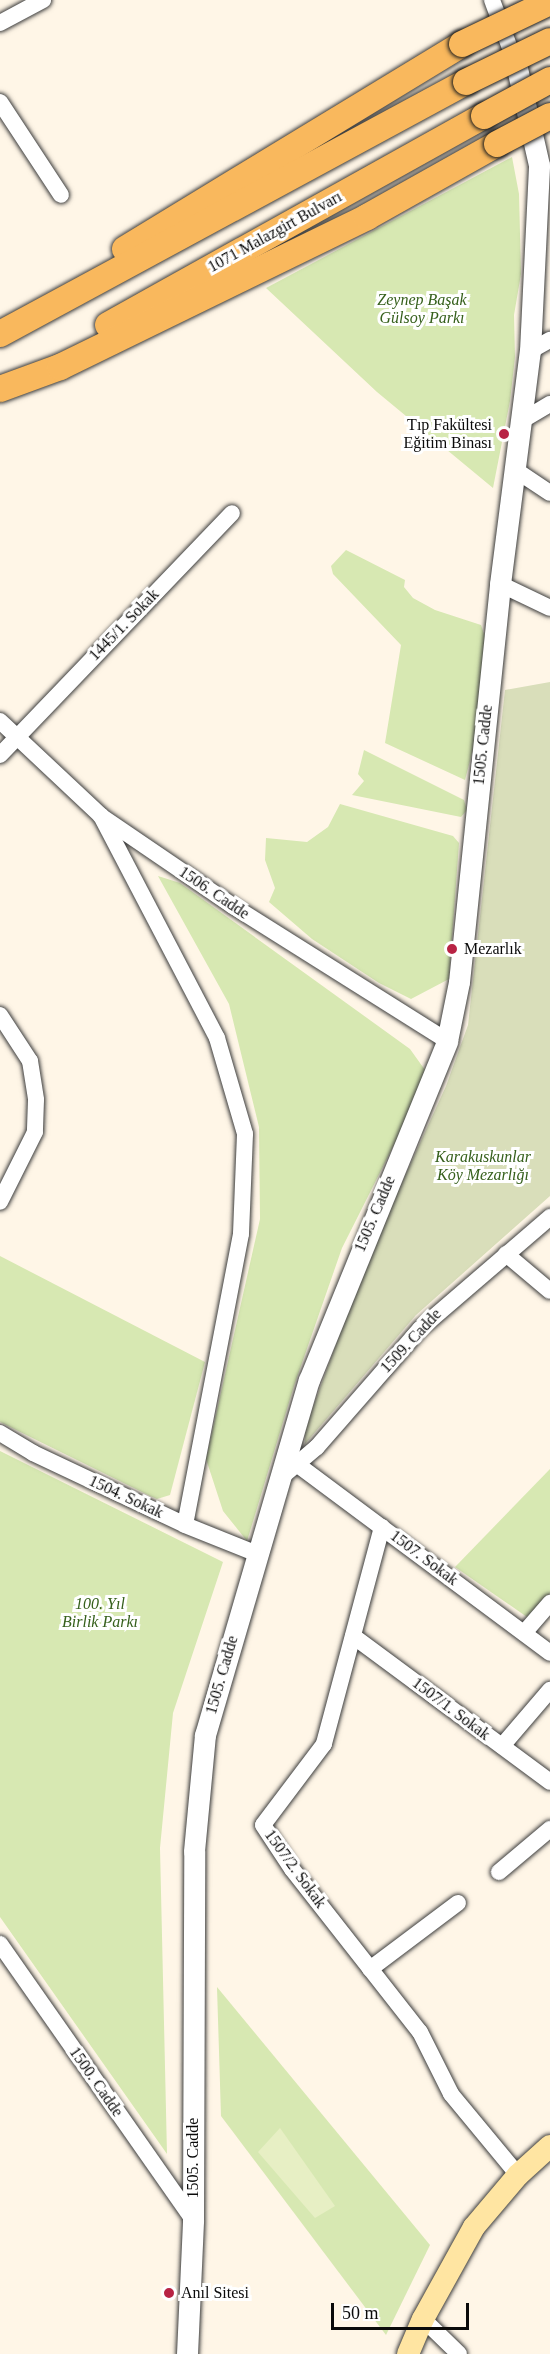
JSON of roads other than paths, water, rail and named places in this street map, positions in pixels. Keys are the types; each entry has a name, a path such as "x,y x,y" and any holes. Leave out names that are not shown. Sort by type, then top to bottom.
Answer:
{"main road":[{"path":"38,314 139,238 462,44 550,2"},
{"path":"0,334 466,82 550,41"},
{"name":"1071 Malazgirt Bulvarı","path":"0,385 550,80"},
{"name":"1071 Malazgirt Bulvarı","path":"0,389 60,367 367,217 550,116"},
{"path":"408,2354 423,2319 474,2228 518,2175 550,2146"}],"street":[{"path":"0,23 43,0"},
{"path":"492,0 518,68"},
{"name":"1505. Cadde","path":"188,2354 193,2220 197,1798 205,1735 255,1553 291,1470 309,1380 447,1041 459,982 500,584 514,469 523,420 530,351 539,165 531,114 518,68"},
{"path":"0,102 61,195"},
{"path":"530,351 550,340"},
{"path":"523,420 550,404"},
{"path":"514,469 550,493"},
{"name":"1445/1. Sokak","path":"0,755 232,513"},
{"path":"500,584 550,608"},
{"name":"1506. Cadde","path":"0,721 101,816 232,906 447,1041"},
{"path":"101,816 217,1038 245,1134 240,1234 185,1524"},
{"path":"0,1015 30,1061 36,1100 35,1132 0,1202"},
{"name":"1509. Cadde","path":"291,1470 420,1329 550,1217"},
{"path":"506,1254 550,1290"},
{"name":"1504. Sokak","path":"0,1433 33,1453 185,1524 255,1553"},
{"name":"1507. Sokak","path":"291,1470 382,1527 550,1653"},
{"name":"1507/2. Sokak","path":"382,1527 324,1744 263,1825 292,1869 420,2032 451,2094 518,2175"},
{"path":"524,1633 550,1603"},
{"name":"1507/1. Sokak","path":"353,1636 550,1782"},
{"path":"502,1746 550,1690"},
{"path":"499,1872 550,1828"},
{"path":"370,1969 458,1903"},
{"name":"1500. Cadde","path":"0,1944 193,2220"},
{"path":"423,2319 459,2354"}],"place":[{"name":"Tıp Fakültesi Eğitim Binası","path":"504,434"},
{"name":"Mezarlık","path":"452,949"},
{"name":"Anıl Sitesi","path":"169,2293"}],"park label":[{"name":"Zeynep Başak Gülsoy Parkı","path":"422,309"},
{"name":"Karakuskunlar Köy Mezarlığı","path":"483,1166"},
{"name":"100. Yıl Birlik Parkı","path":"100,1613"}]}
